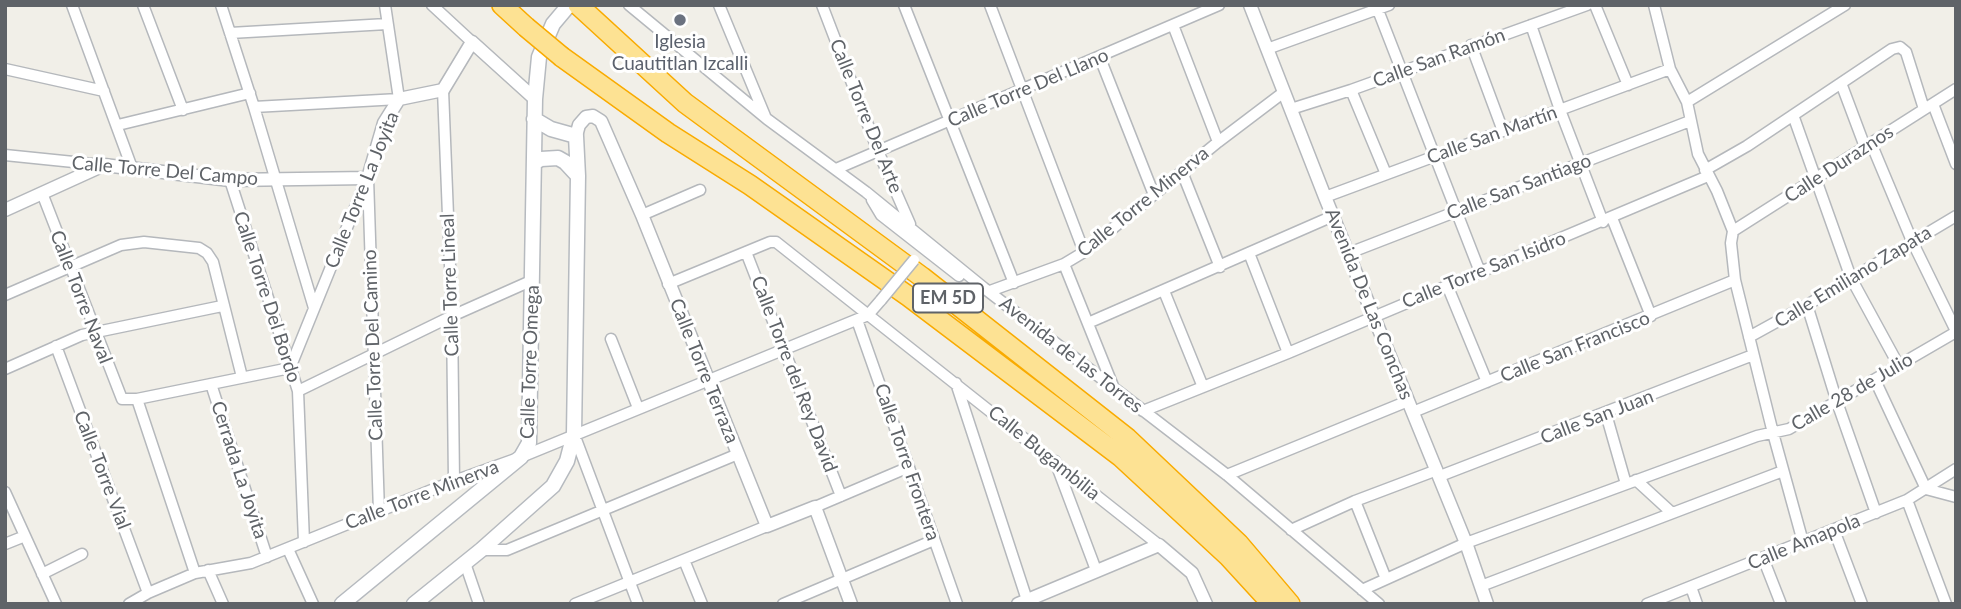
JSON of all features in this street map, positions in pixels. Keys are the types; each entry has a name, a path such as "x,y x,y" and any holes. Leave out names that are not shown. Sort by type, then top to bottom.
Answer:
{"highway":[{"name":"EM 5D","path":"502,5 562,57 668,133 750,185 896,288 1121,457 1229,556 1272,604"},
{"name":"EM 5D","path":"578,8 685,103 922,277 1127,438 1239,544 1290,604"}],"main road":[{"name":"Calle Torre Omega","path":"342,604 521,457 529,443 534,119 539,57 553,24 578,8"},
{"path":"414,604 481,550 553,486 567,461 575,434 578,176 576,135 551,130 534,119"},
{"path":"534,163 541,159 558,158 578,176"}],"street":[{"path":"72,5 132,168"},
{"path":"143,5 183,110"},
{"path":"221,5 314,308"},
{"name":"Calle Torre La Joyita","path":"290,369 368,178 384,123 398,99 385,5"},
{"path":"432,5 535,99"},
{"name":"Avenida de las Torres","path":"629,5 767,119 911,226 987,290 1227,475 1380,604"},
{"path":"719,5 767,119"},
{"name":"Calle Torre Del Arte","path":"822,5 878,151 911,226"},
{"path":"904,5 1014,283"},
{"path":"990,5 1084,252"},
{"name":"Calle Torre Del Llano","path":"836,169 1219,5"},
{"name":"Avenida De Las Conchas","path":"1250,5 1466,543 1487,604"},
{"name":"Calle San Ramón","path":"1291,109 1351,90 1531,24 1567,8 1587,5"},
{"path":"1595,5 1628,85"},
{"path":"1654,5 1665,71 1687,102 1698,154 1733,231 1731,243 1735,280 1783,471 1804,542"},
{"path":"1687,102 1845,5"},
{"path":"1267,49 1381,7 1401,71 1480,272"},
{"path":"230,33 387,24"},
{"path":"1531,24 1580,164 1651,316"},
{"path":"1173,25 1218,142"},
{"path":"254,107 398,99 443,90 472,42"},
{"path":"1471,46 1503,131"},
{"name":"Calle Torre San Isidro","path":"1143,411 1288,354 1375,315 1607,220 1707,173 1892,49 1900,47 1906,52 1929,106"},
{"path":"1100,58 1154,195"},
{"path":"5,69 104,91"},
{"name":"Calle San Martín","path":"1325,197 1665,71"},
{"path":"1841,83 1912,242 1956,332"},
{"name":"Calle Duraznos","path":"1733,231 1956,89"},
{"name":"Calle Torre Lineal","path":"443,90 452,316 454,481"},
{"path":"1351,90 1386,174"},
{"name":"Calle Torre Minerva","path":"987,290 1014,283 1063,264 1084,252 1218,142 1284,92"},
{"path":"118,125 250,93"},
{"path":"1929,106 1956,164"},
{"path":"1793,115 1851,278 1899,366"},
{"name":"Calle Torre Terraza","path":"576,135 579,125 586,117 593,116 601,121 642,215 767,526"},
{"name":"Calle San Santiago","path":"1349,253 1690,121"},
{"name":"Calle Torre Del Campo","path":"5,155 230,180 368,178"},
{"path":"5,210 104,165"},
{"path":"1182,172 1220,267"},
{"name":"Calle Torre Del Camino","path":"368,178 379,512"},
{"name":"Calle Torre Del Bordo","path":"230,180 298,391 304,542"},
{"path":"642,215 700,191"},
{"path":"866,192 881,215 967,282 987,290"},
{"name":"Calle Torre Naval","path":"41,194 122,399 138,399"},
{"path":"1088,323 1333,216"},
{"name":"Calle Emiliano Zapata","path":"1749,337 1956,216"},
{"path":"5,295 121,245 144,242 199,248 208,253 213,262 242,377"},
{"name":"Calle Bugambilia","path":"746,252 776,242 862,318 955,382 1192,573 1206,604"},
{"path":"862,318 881,300 924,248"},
{"path":"668,284 746,252"},
{"name":"Calle Torre del Rey David","path":"746,252 841,496"},
{"path":"1249,253 1288,354"},
{"path":"1063,264 1114,389"},
{"name":"Calle San Francisco","path":"1227,475 1487,382 1735,280"},
{"path":"298,391 452,316 533,281"},
{"path":"1447,285 1487,382"},
{"path":"1164,291 1203,387"},
{"path":"1807,305 1876,513"},
{"path":"5,369 95,332 222,306"},
{"name":"Calle Torre Minerva","path":"139,600 195,573 251,563 288,549 862,318"},
{"name":"Calle Torre Frontera","path":"862,318 909,467 957,604"},
{"name":"Calle 28 de Julio","path":"1362,590 1466,543 1757,436 1789,429 1956,332"},
{"path":"611,340 638,408"},
{"name":"Calle Torre Vial","path":"56,346 139,600"},
{"name":"Calle San Juan","path":"1291,530 1355,501 1606,414 1753,355"},
{"path":"195,573 138,399 290,369"},
{"path":"1875,380 1926,489 1956,497"},
{"path":"955,382 1023,602 1158,545"},
{"name":"Cerrada La Joyita","path":"211,384 267,557"},
{"path":"1606,414 1631,482 1672,513"},
{"path":"575,434 638,604"},
{"path":"481,550 507,550 738,454"},
{"path":"1055,461 1096,570"},
{"path":"575,604 909,467"},
{"name":"Calle Amapola","path":"1647,604 1907,500 1956,469"},
{"path":"1481,586 1783,471"},
{"path":"5,492 56,604"},
{"path":"1907,500 1946,604"},
{"path":"1355,501 1386,579"},
{"path":"814,507 851,604"},
{"path":"1834,530 1862,604"},
{"path":"5,544 25,536"},
{"path":"783,604 934,540"},
{"path":"288,549 313,604"},
{"path":"43,574 82,554"},
{"path":"1763,558 1781,604"},
{"path":"684,560 702,604"},
{"path":"465,563 479,604"},
{"path":"208,570 223,604"},
{"path":"1691,587 1697,604"}],"place":[{"name":"Iglesia Cuautitlan Izcalli","path":"680,20"}]}
